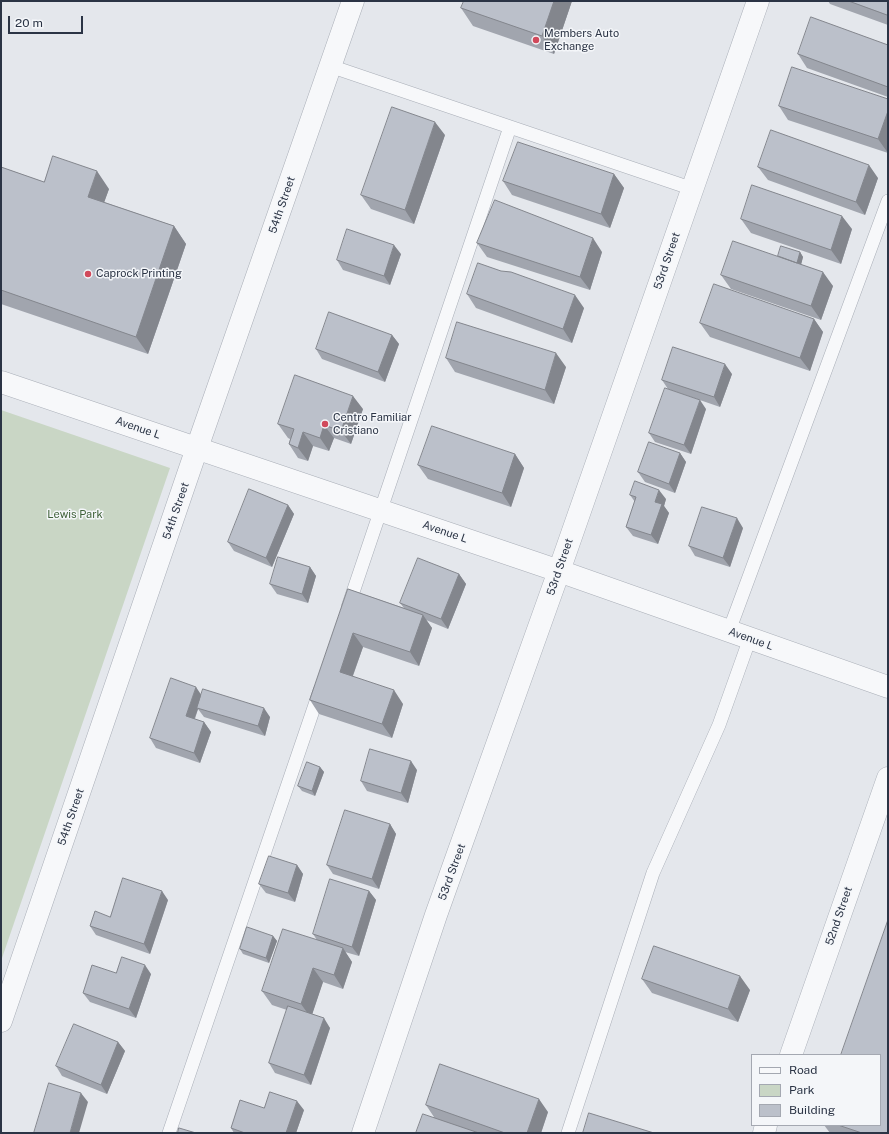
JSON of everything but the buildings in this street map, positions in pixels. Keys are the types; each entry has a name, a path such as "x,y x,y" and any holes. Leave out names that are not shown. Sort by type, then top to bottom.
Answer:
{"street":[{"name":"54th Street","path":"1,1022 197,448 353,1"},
{"name":"53rd Street","path":"363,1133 436,915 559,571 758,1"},
{"name":"Avenue L","path":"1,382 559,571 888,687"},
{"name":"52nd Street","path":"791,1054 888,778"}],"lane":[{"path":"330,66 692,189"},
{"path":"345,615 510,127"},
{"path":"729,631 888,201"},
{"path":"568,1133 653,873 719,725 750,638"},
{"path":"169,1133 324,675"}],"green space":[{"name":"Lewis Park","path":"1,410 170,468 1,961"}],"place":[{"name":"Members Auto Exchange","path":"536,40"},
{"name":"Caprock Printing","path":"88,274"},
{"name":"Centro Familiar Cristiano","path":"325,424"}]}
